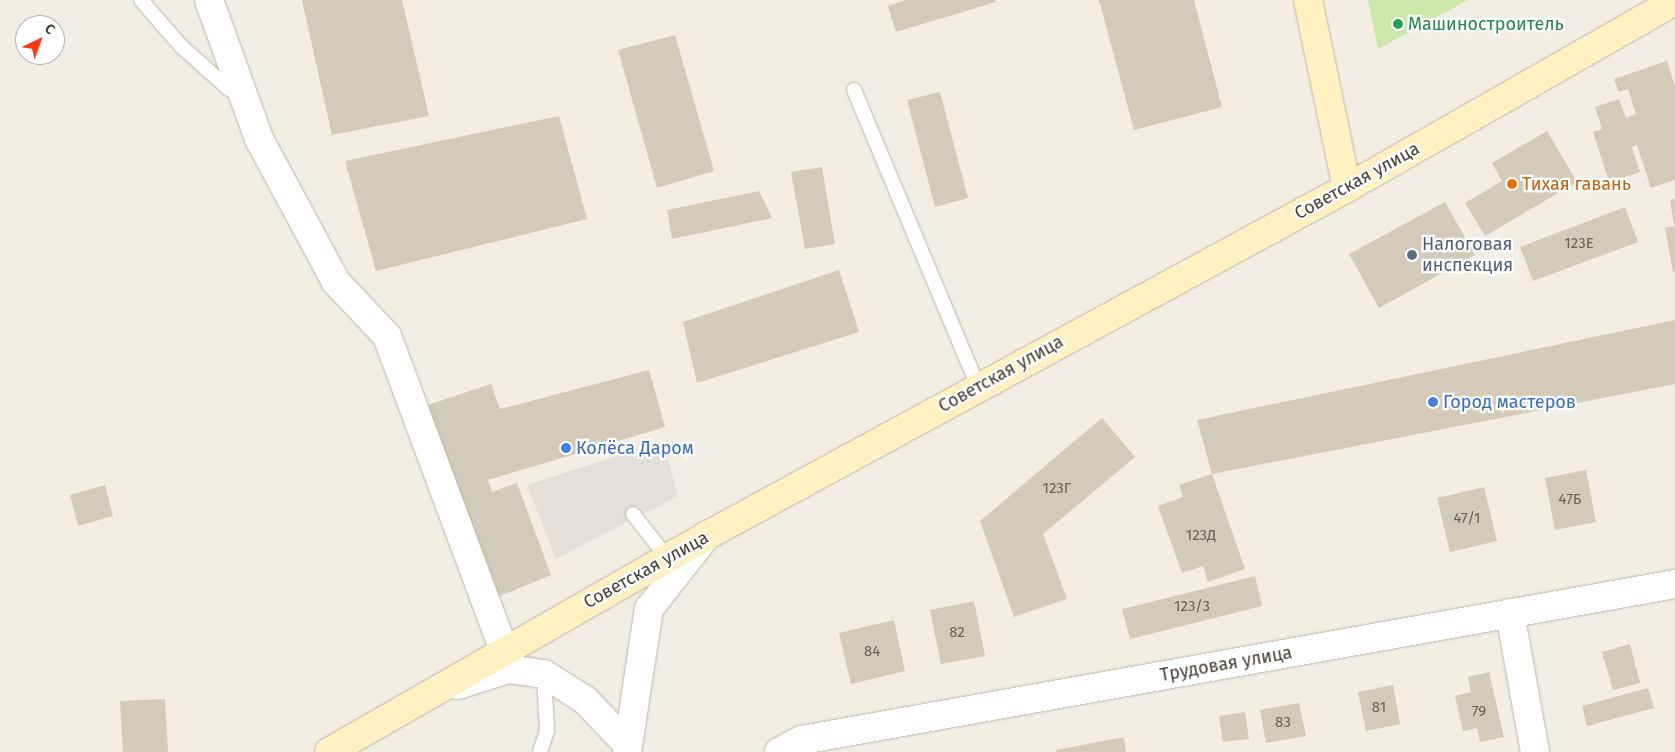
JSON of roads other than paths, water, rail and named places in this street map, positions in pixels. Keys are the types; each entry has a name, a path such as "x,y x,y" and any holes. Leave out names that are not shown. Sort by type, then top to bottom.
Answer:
{"main road":[{"path":"1308,0 1346,188"},
{"name":"Советская улица","path":"330,752 431,695 504,650 706,536 1346,188 1675,1"}],"street":[{"path":"209,0 259,139 336,282 388,336 504,650"},
{"path":"627,748 649,609 706,536"},
{"name":"Трудовая улица","path":"779,752 802,740 1675,584"},
{"path":"1510,613 1535,752"},
{"path":"431,695 508,668 544,674 585,700 627,748"}],"lane":[{"path":"141,0 181,46 229,89 242,91"},
{"path":"854,90 978,387"},
{"path":"633,514 668,559"},
{"path":"540,752 547,731 544,674"}],"place":[{"name":"Машиностроитель","path":"1398,24"},
{"name":"Тихая гавань","path":"1512,184"},
{"name":"Налоговая инспекция","path":"1412,255"},
{"name":"Город мастеров","path":"1433,402"},
{"name":"Колёса Даром","path":"566,448"}]}
